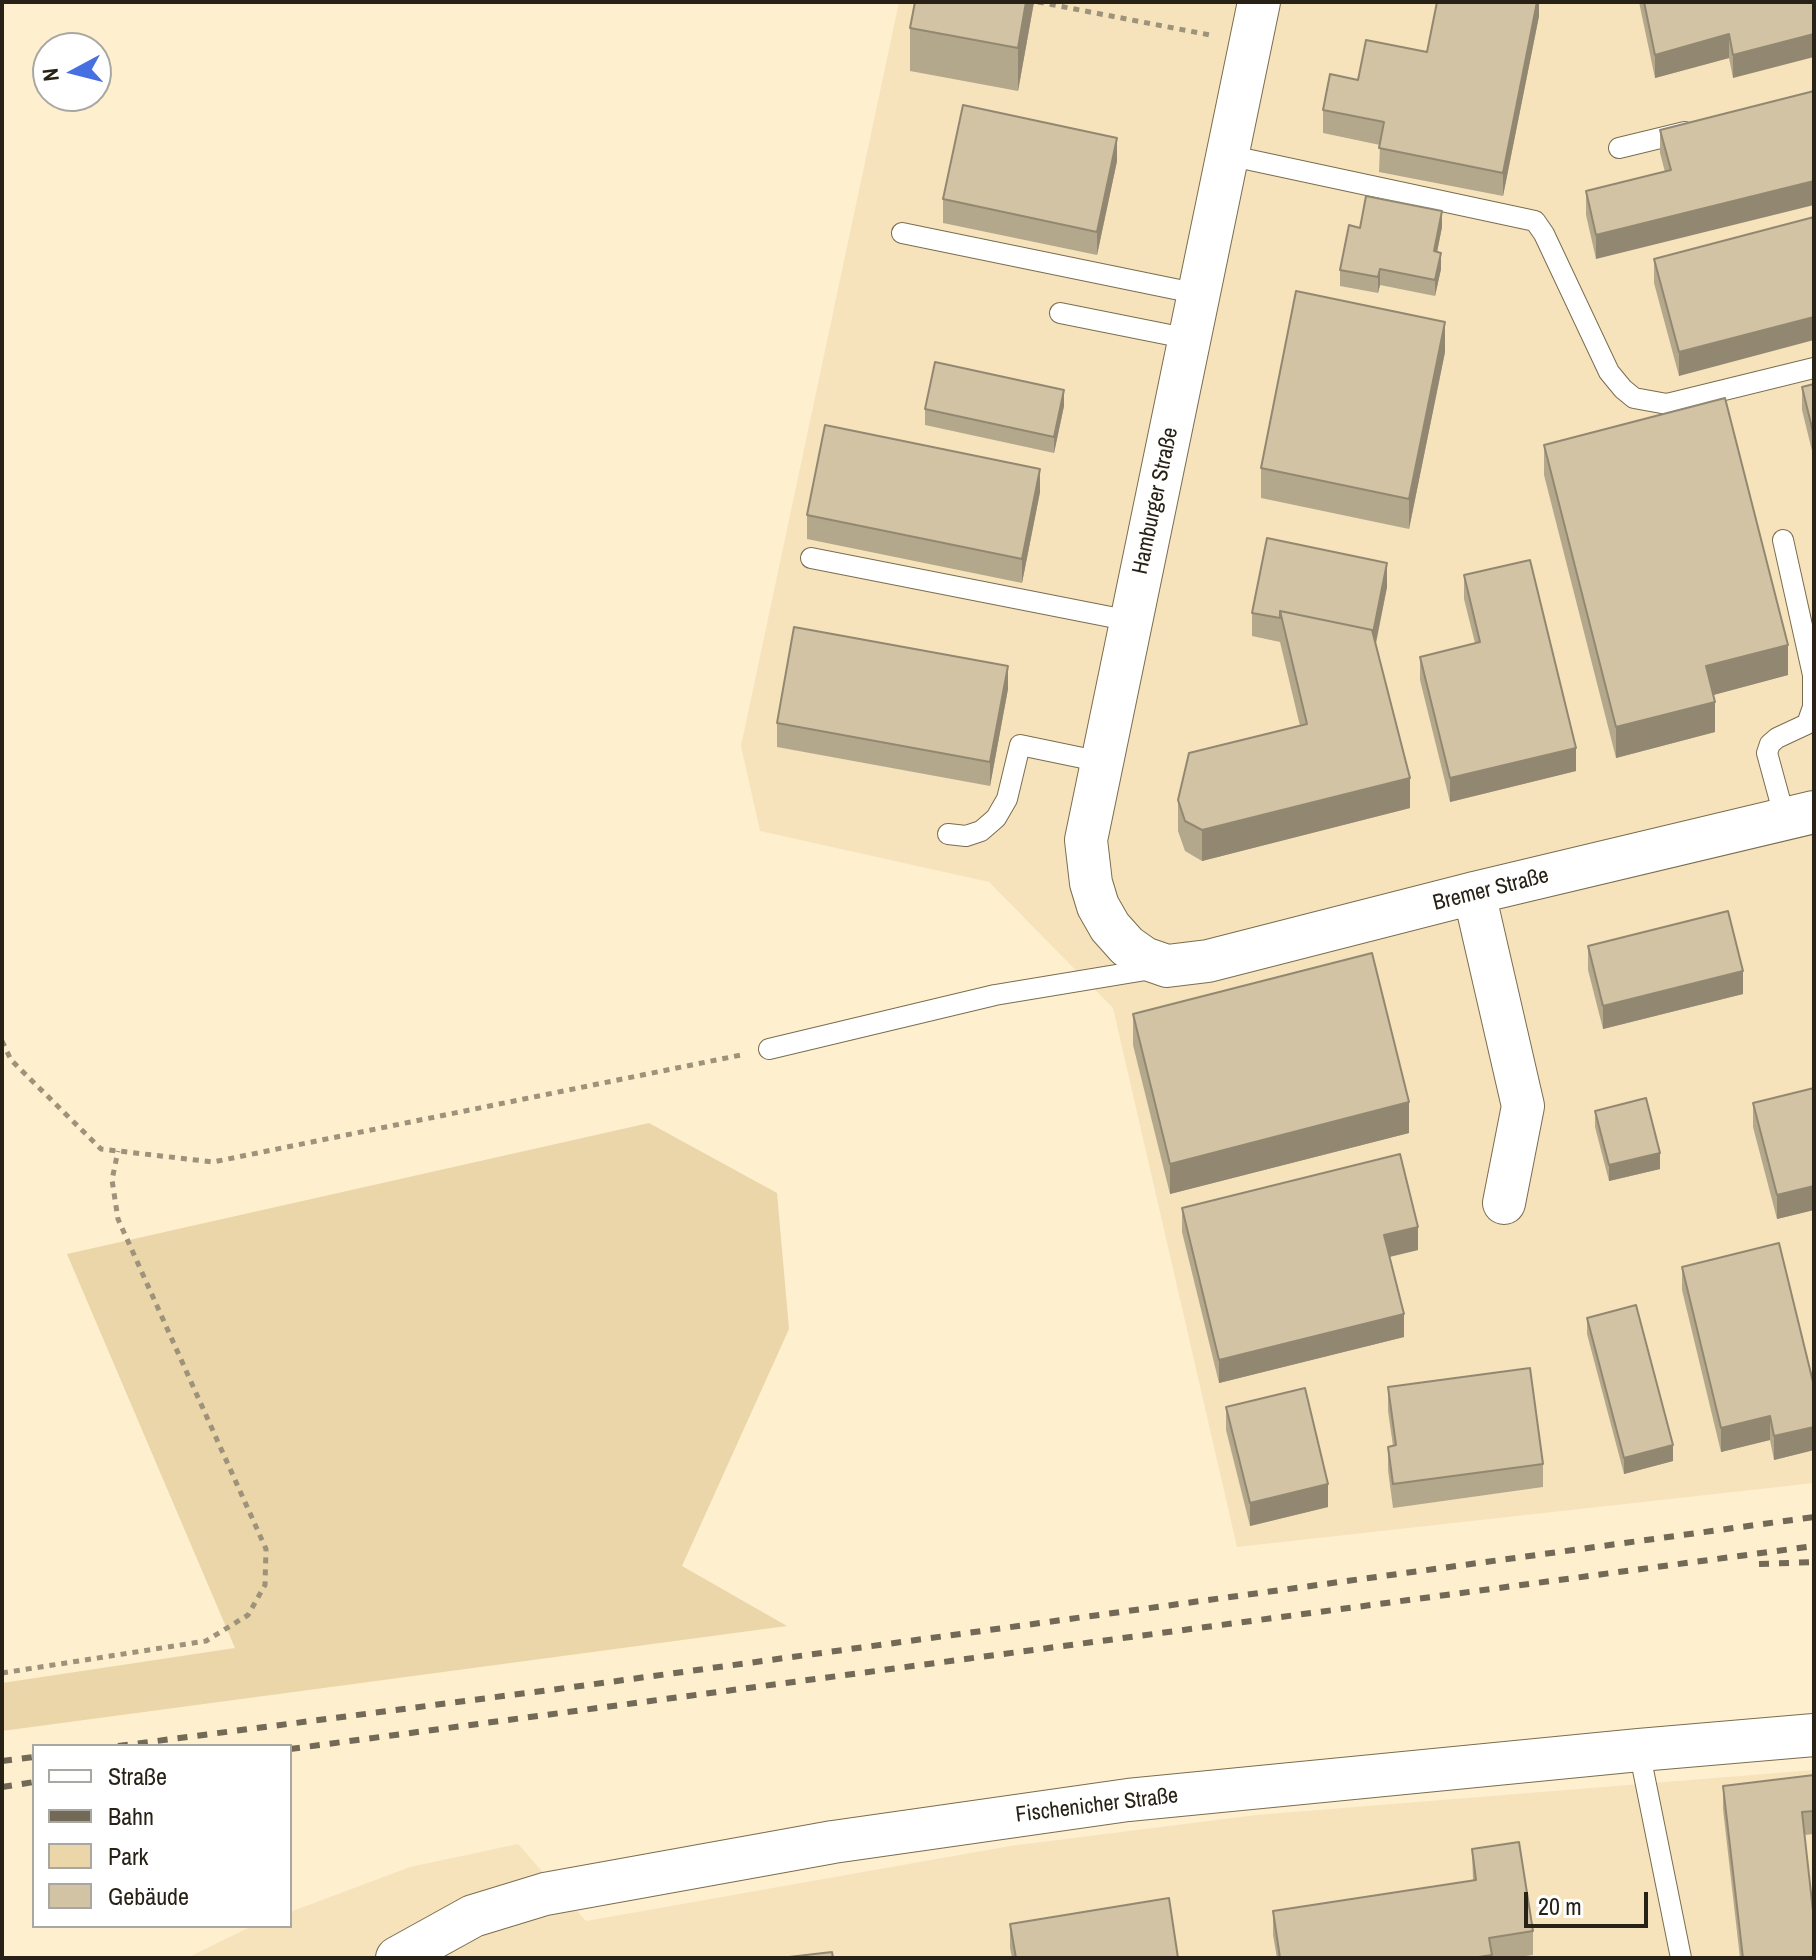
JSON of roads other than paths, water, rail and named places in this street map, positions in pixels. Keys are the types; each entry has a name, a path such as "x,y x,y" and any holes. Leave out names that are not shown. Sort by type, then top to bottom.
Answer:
{"street":[{"name":"Hamburger Straße","path":"1167,966 1144,958 1127,946 1110,927 1098,906 1087,866 1086,840 1259,2"},
{"name":"Bremer Straße","path":"1167,966 1208,961 1474,893 1800,816"},
{"path":"1474,893 1523,1106 1504,1203"},
{"name":"Fischenicher Straße","path":"397,1958 473,1916 545,1894 833,1842 1128,1800 1814,1735"}],"lane":[{"path":"1619,148 1709,125"},
{"path":"1227,155 1535,221 1609,372 1634,398 1667,404 1814,368"},
{"path":"902,233 1199,294"},
{"path":"1060,313 1190,339"},
{"path":"1783,540 1813,675 1813,707 1807,724 1777,738 1770,744 1767,753 1800,816"},
{"path":"811,558 1131,621"},
{"path":"948,834 966,836 981,831 996,818 1007,799 1020,745 1102,762"},
{"path":"769,1049 995,995 1167,966"},
{"path":"1639,1750 1681,1958"}],"railway":[{"path":"133,1744 1814,1517"},
{"path":"292,1749 1814,1546"},
{"path":"1759,1564 1814,1562"},
{"path":"2,1761 32,1757"},
{"path":"2,1787 32,1782"}]}
